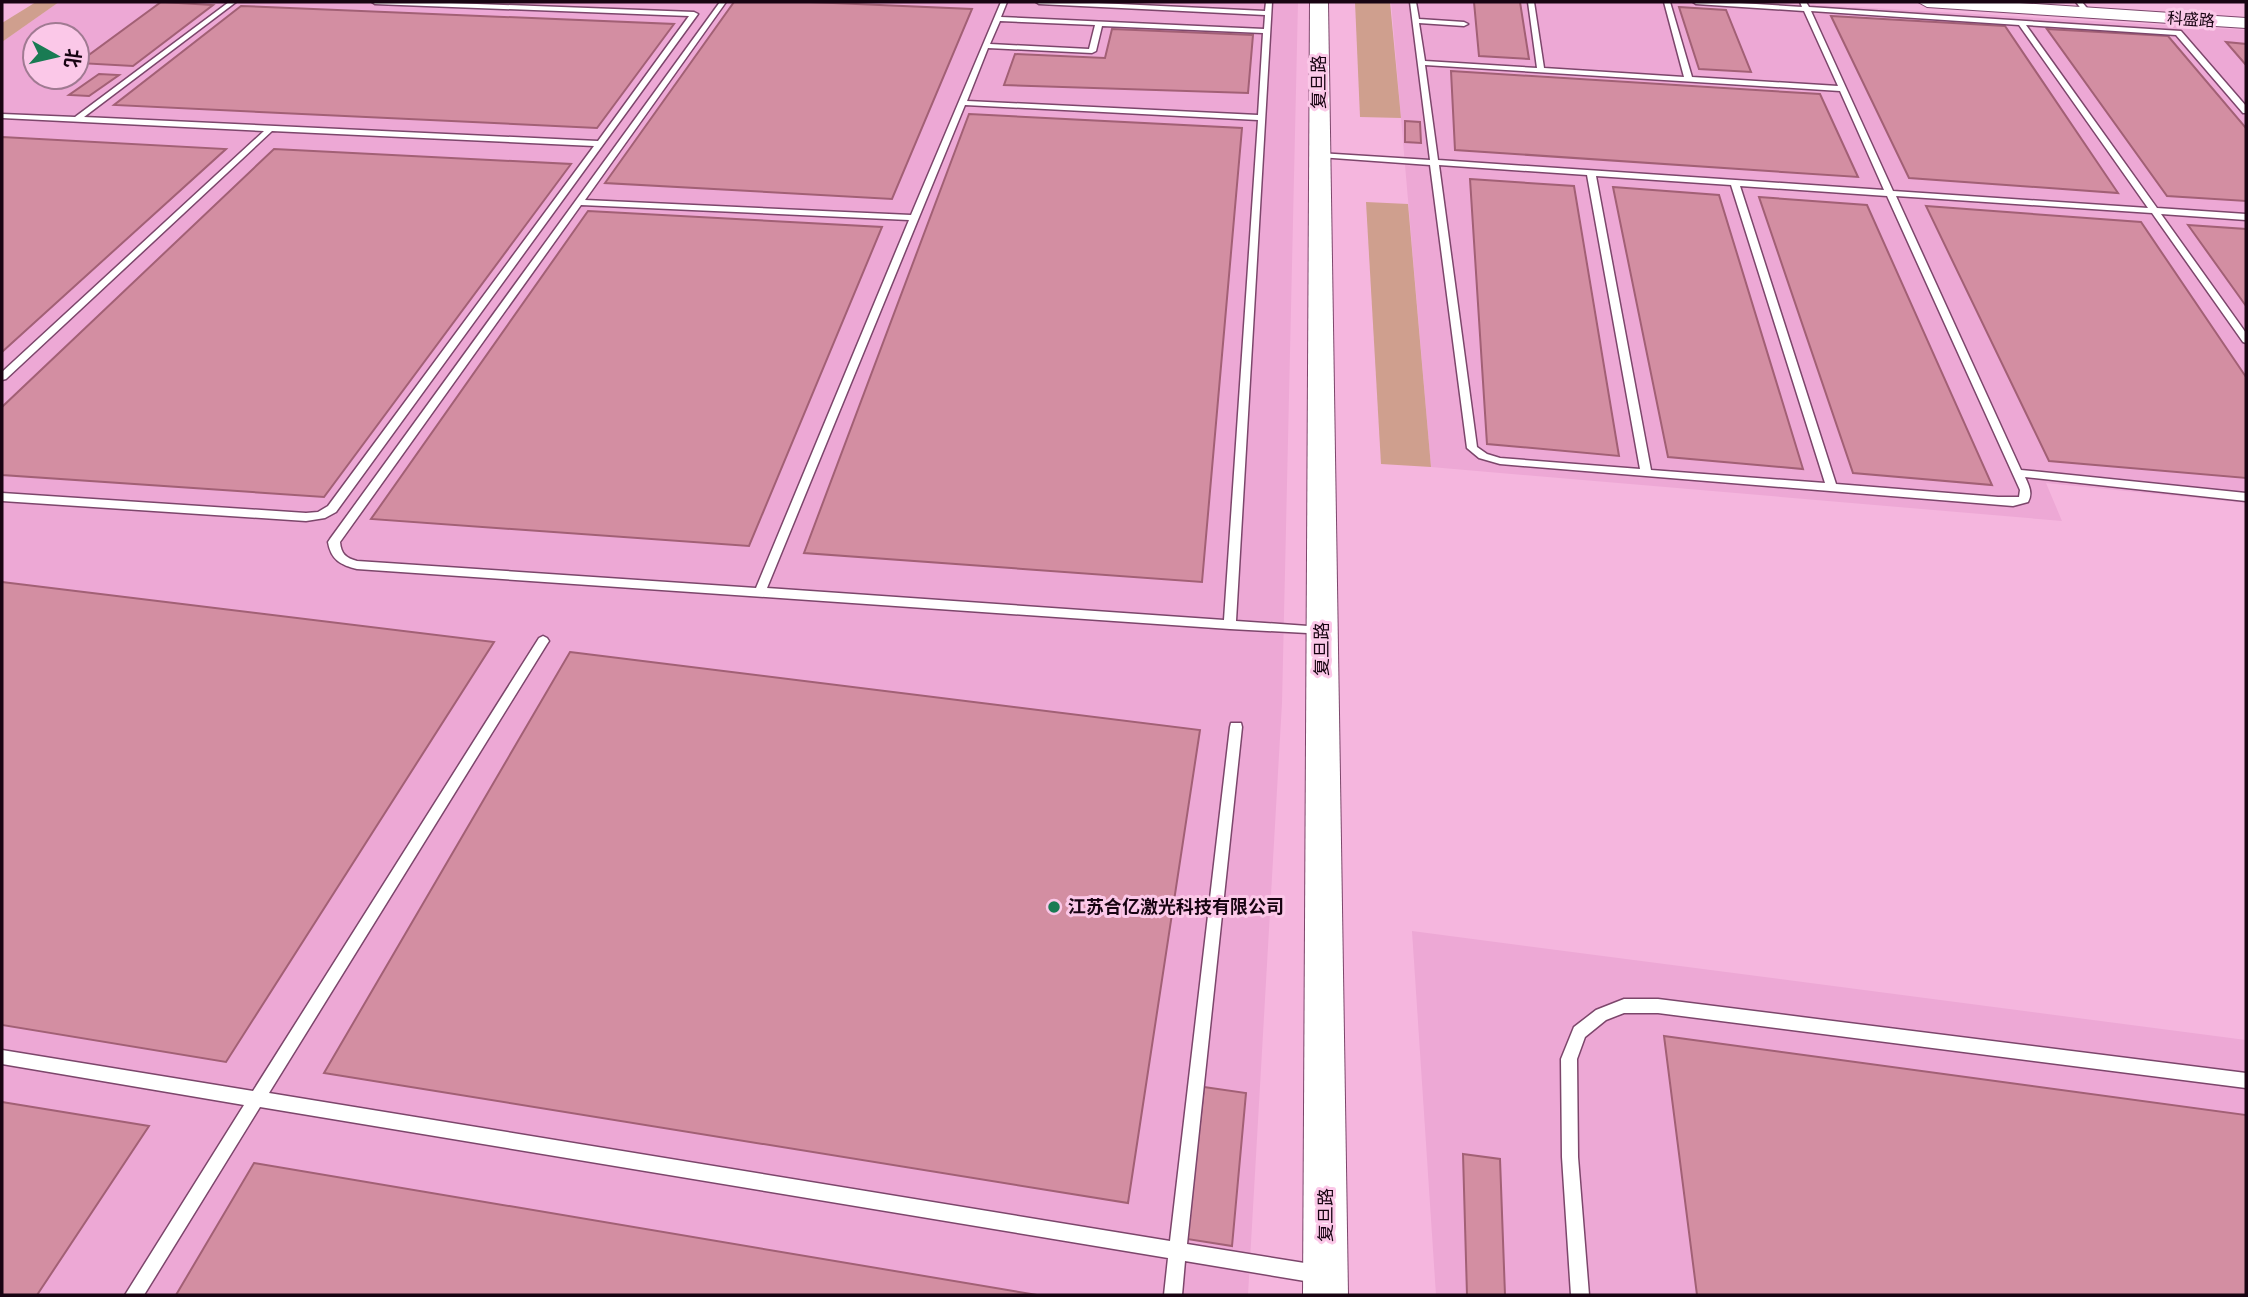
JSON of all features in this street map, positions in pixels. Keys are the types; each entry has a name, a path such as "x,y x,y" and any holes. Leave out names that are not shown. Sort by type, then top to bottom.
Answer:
{"street":[{"name":"复旦路","path":"1318,2 1326,1286"},
{"name":"科盛路","path":"1927,2 2083,6 2246,23"},
{"name":"科盛路","path":"2033,2 2246,16"}],"lane":[{"path":"76,120 233,2"},
{"path":"2,497 306,517 332,509 694,14 495,4 375,2"},
{"path":"723,2 334,542 334,553 341,561 356,565 1322,631"},
{"path":"760,591 1003,2"},
{"path":"1039,2 1269,7 1230,625"},
{"path":"1413,2 1472,448 1483,456 1500,461 2013,502 2024,499 2025,490 1804,5"},
{"path":"1531,2 1541,70"},
{"path":"1667,2 1689,80"},
{"path":"1696,2 1804,5 2178,33 2246,111"},
{"path":"997,19 1267,31"},
{"path":"1416,21 1464,24"},
{"path":"985,46 1093,51 1099,23"},
{"path":"2021,23 2246,341"},
{"path":"1422,63 1842,89"},
{"path":"962,103 1262,118"},
{"path":"2,116 600,144"},
{"path":"2,377 271,129"},
{"path":"1319,155 2246,217"},
{"path":"1591,173 1646,473"},
{"path":"1735,183 1832,488"},
{"path":"579,202 914,218"},
{"path":"2017,473 2246,497"},
{"path":"134,1295 543,641"},
{"path":"1173,1295 1236,727"},
{"path":"1580,1295 1570,1157 1569,1059 1579,1032 1601,1015 1624,1006 1658,1006 2246,1081"},
{"path":"2,1057 1178,1251 1326,1286"}],"shaded area":[{"path":"36,2 59,2 32,21 21,21 21,29 2,42 2,23"},
{"path":"59,2 1298,2 1282,703 1248,1295 2,1295 2,42 21,29 21,91 91,91 91,21 32,21"},
{"path":"1355,2 1390,2 1401,118 1360,117"},
{"path":"1391,2 1769,2 2246,30 2246,503 2046,483 2062,521 1431,467"},
{"path":"1366,202 1408,204 1431,467 1381,464"},
{"path":"1412,931 2246,1040 2246,1295 1436,1295"}],"building":[{"path":"161,2 213,5 133,66 91,64 91,53"},
{"path":"734,2 810,2 972,9 892,199 605,183"},
{"path":"1474,2 1520,2 1529,59 1479,56"},
{"path":"241,6 674,24 597,128 114,105"},
{"path":"1679,7 1726,10 1751,72 1699,69"},
{"path":"1831,16 2005,26 2118,193 1909,178"},
{"path":"1112,29 1253,35 1248,93 1004,85 1015,54 1105,58"},
{"path":"2047,29 2168,36 2246,128 2246,201 2167,196"},
{"path":"2226,42 2246,44 2246,65"},
{"path":"1451,71 1820,94 1858,177 1455,150"},
{"path":"99,74 119,75 89,96 69,95 75,91 91,91 91,80"},
{"path":"969,114 1242,128 1202,582 804,553"},
{"path":"1405,121 1420,122 1421,143 1405,142"},
{"path":"2,137 226,149 2,352"},
{"path":"274,149 571,164 324,497 2,475 2,407"},
{"path":"1470,179 1574,186 1619,456 1487,444"},
{"path":"1613,187 1719,195 1803,469 1668,457"},
{"path":"1759,197 1867,205 1992,485 1853,473"},
{"path":"1926,206 2141,222 2246,377 2246,478 2049,461"},
{"path":"588,211 882,227 749,546 371,519"},
{"path":"2188,225 2246,229 2246,306"},
{"path":"2,582 494,642 226,1062 2,1025"},
{"path":"570,652 1200,730 1128,1203 324,1073"},
{"path":"1664,1036 2246,1115 2246,1295 1697,1295"},
{"path":"1204,1087 1246,1093 1232,1246 1187,1239"},
{"path":"2,1102 149,1126 37,1295 2,1295"},
{"path":"1463,1154 1500,1159 1505,1295 1467,1295"},
{"path":"254,1163 1037,1295 176,1295"}],"place":[{"name":"江苏合亿激光科技有限公司","path":"1054,907"}]}
